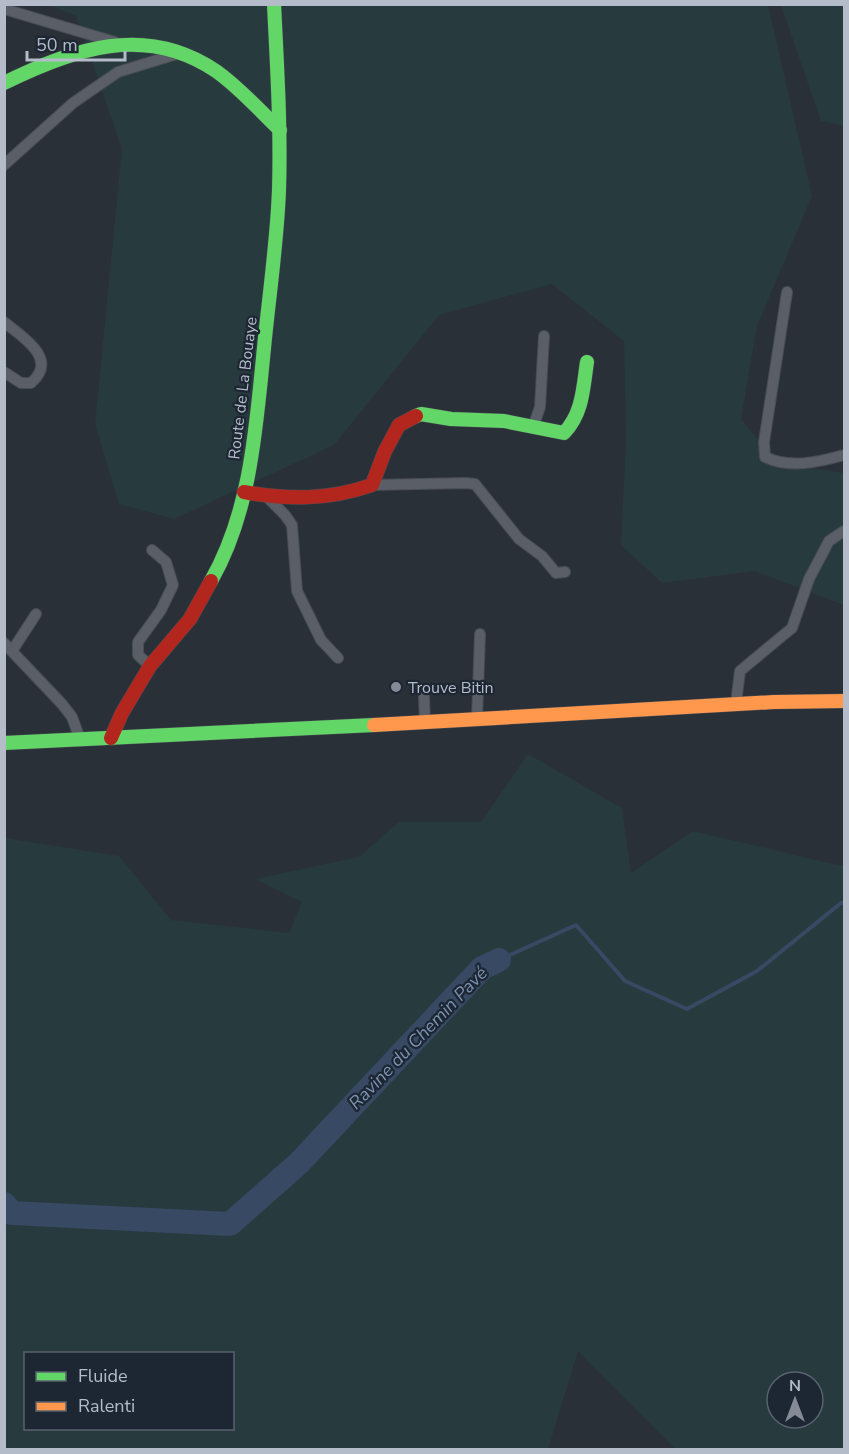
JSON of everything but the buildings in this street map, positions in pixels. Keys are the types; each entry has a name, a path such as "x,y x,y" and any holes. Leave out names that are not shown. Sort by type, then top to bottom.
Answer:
{"main road":[{"name":"Route de La Bouaye","path":"111,738 122,712 150,666 190,619 222,562 244,492 255,443 279,192 280,130 274,4"},
{"path":"4,83 34,68 88,49 121,44 165,49 205,64 240,91 280,130"},
{"path":"244,492 267,497 326,498 372,485 385,450 399,425 421,414 451,419 504,421 564,433 573,426 579,415 587,362"},
{"path":"4,743 425,723 736,704 844,701"}],"street":[{"path":"4,9 121,44"},
{"path":"4,165 73,103 118,72 177,54"},
{"path":"787,292 764,442 765,457 777,463 811,463 844,455"},
{"path":"4,322 36,348 41,368 40,376 31,383 21,383 4,372"},
{"path":"533,427 540,406 544,336"},
{"path":"372,485 475,484 519,539 542,556 556,573 565,572"},
{"path":"267,497 292,525 297,591 321,640 338,658"},
{"path":"736,704 740,670 792,628 809,579 829,541 844,531"},
{"path":"150,666 138,654 138,642 160,610 173,585 166,562 152,550"},
{"path":"36,614 8,647 72,717 80,739"},
{"path":"477,720 480,634"},
{"path":"424,697 425,723"}],"green space":[{"path":"50,5 768,5 812,196 757,326 741,419 777,463 844,473 844,605 755,571 662,583 621,545 626,438 624,341 552,284 439,315 334,445 174,519 119,504 95,424 122,148 76,16"},
{"path":"781,5 844,5 844,126 821,121"},
{"path":"528,754 622,808 631,873 693,831 844,865 844,1449 676,1449 578,1351 548,1449 5,1449 5,838 119,856 171,920 289,933 302,902 255,879 359,857 399,822 481,822"}],"waterway":[{"name":"Ravine du Chemin Pavé","path":"499,960 576,925 625,981 687,1009 757,971 841,903 844,903"},
{"name":"Ravine du Chemin Pavé","path":"4,1204 12,1213 230,1224 299,1163 482,968 499,960"}],"traffic: fast":[{"path":"211,581 235,526 243,497 258,408 279,190 279,120 274,4"},
{"path":"4,83 56,60 109,46 136,45 163,48 189,56 216,71 280,130"},
{"path":"416,416 421,414 451,419 504,421 564,433 579,409 587,362"},
{"path":"4,743 374,725"}],"traffic: slow":[{"path":"374,725 774,702 844,701"}],"traffic: jam":[{"path":"244,492 308,497 340,494 372,485 385,451 399,425 416,416"},
{"path":"111,738 122,713 150,666 190,619 211,581"}],"place":[{"name":"Trouve Bitin","path":"396,687"}]}
